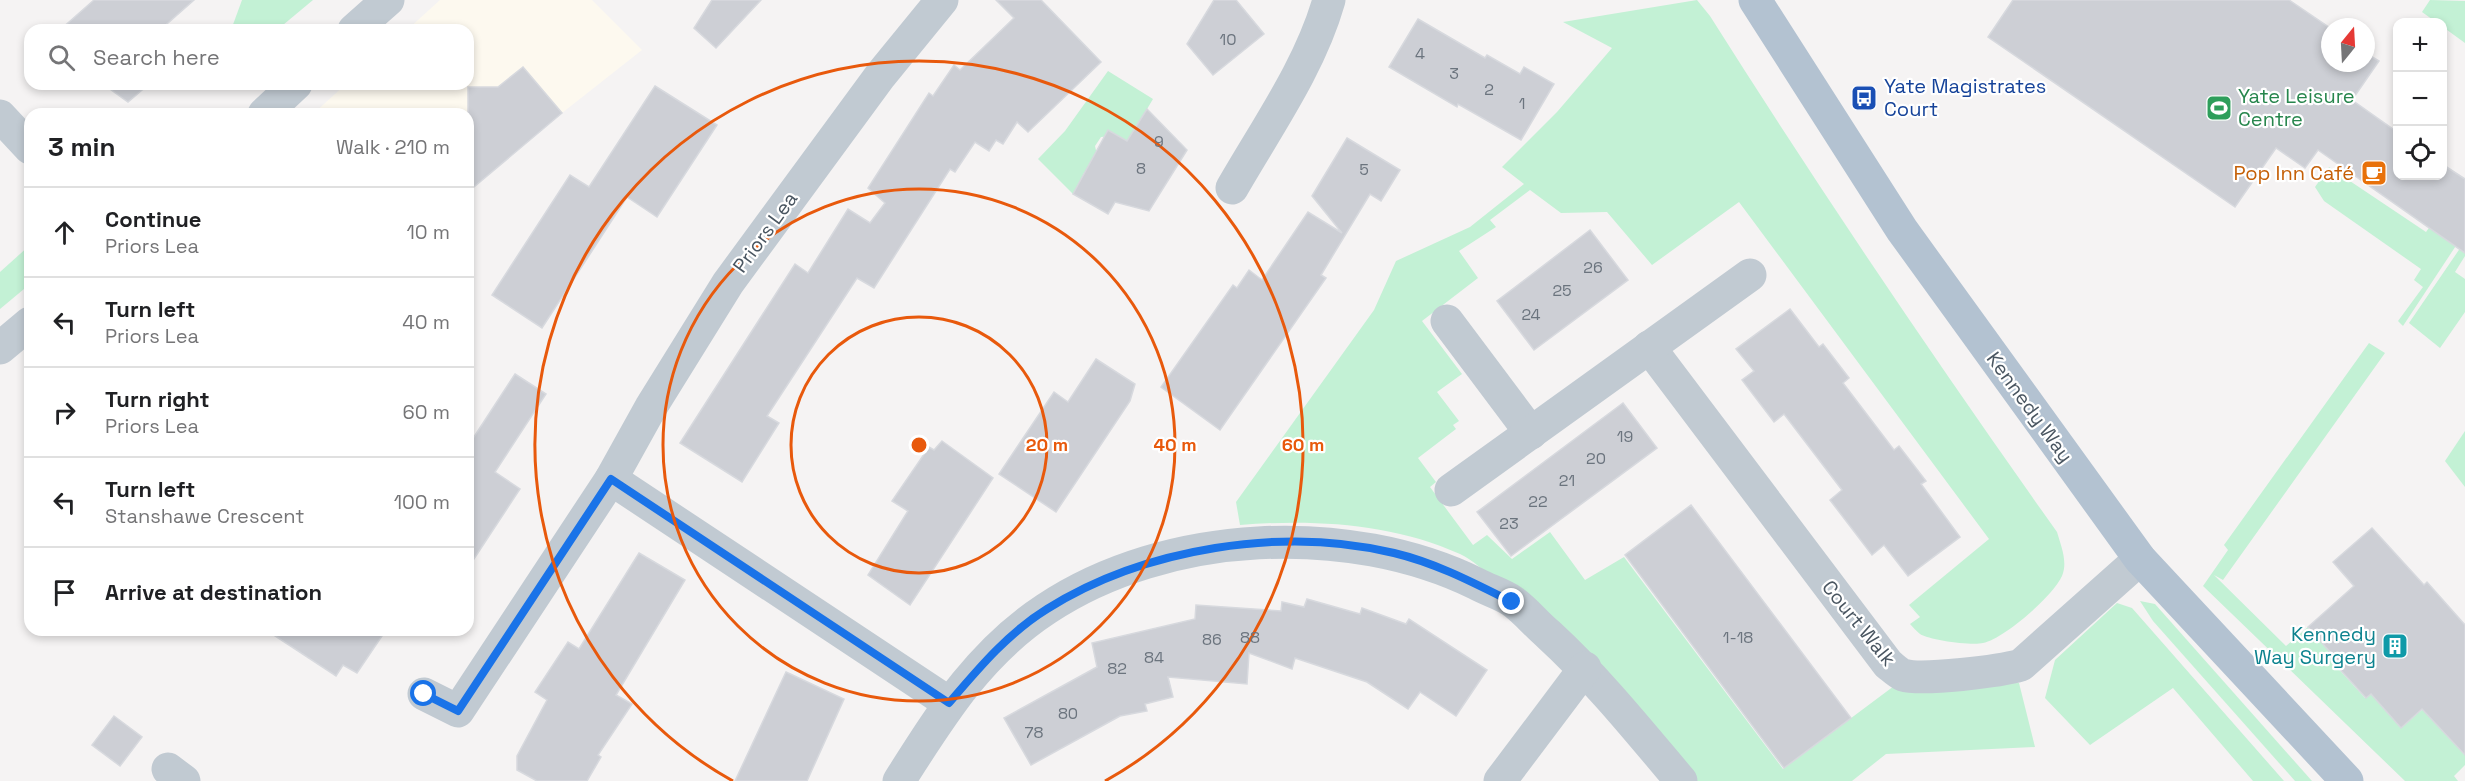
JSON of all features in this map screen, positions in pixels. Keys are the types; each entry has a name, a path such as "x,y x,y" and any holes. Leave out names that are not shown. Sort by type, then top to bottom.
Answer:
{"main road":[{"name":"Kennedy Way","path":"1755,0 1902,230 2140,559 2347,781"}],"street":[{"path":"361,24 388,0"},
{"name":"Priors Lea","path":"424,694 458,711 611,479 651,407 728,283 880,76 942,0"},
{"path":"1232,188 1293,84 1322,26 1329,0"},
{"path":"270,108 290,90"},
{"path":"0,116 24,142"},
{"path":"1452,490 1750,275"},
{"path":"1447,321 1531,433"},
{"path":"0,348 24,328"},
{"name":"Court Walk","path":"1649,347 1887,664 1903,675 1924,676 2007,669 2021,665 2140,559"},
{"path":"611,479 949,703"},
{"path":"899,781 949,703 990,654 1046,609 1100,580 1154,561 1193,552 1263,544 1339,544 1394,553 1454,573 1512,602 1585,668 1681,781"},
{"path":"1500,781 1585,668"}],"shaded area":[{"path":"440,0 592,0 642,50 562,113 474,113 474,108 320,108 339,90 474,90 474,24 414,24"}],"green space":[{"path":"242,0 313,0 284,24 233,24"},
{"path":"1697,0 1710,16 1880,277 2057,532 2064,560 2062,576 2049,594 2027,616 2003,634 1983,643 1961,643 1932,638 1920,634 1910,624 1920,617 1909,605 1989,539 1739,202 1652,265 1607,212 1561,213 1530,190 1490,220 1496,227 1459,251 1478,278 1422,321 1462,374 1437,392 1459,421 1453,425 1456,429 1418,458 1436,482 1430,487 1473,545 1487,535 1512,559 1550,532 1585,580 1624,557 1783,769 1894,686 2019,683 2035,747 1886,754 1852,781 1685,781 1497,581 1460,554 1407,536 1352,526 1323,523 1240,525 1236,502 1374,310 1396,261 1470,227 1524,184 1502,167 1557,112 1612,48 1563,22"},
{"path":"2430,0 2465,1 2465,43 2447,30 2447,18 2430,18 2422,12"},
{"path":"1108,71 1153,99 1126,144 1113,136 1101,137 1095,146 1098,159 1084,173 1073,194 1038,159 1065,131"},
{"path":"2329,167 2426,232 2448,201 2465,232 2403,326 2398,321 2423,287 2414,280 2421,269 2324,201 2315,187"},
{"path":"2465,241 2465,256 2455,272 2465,279 2465,312 2440,348 2409,323"},
{"path":"24,250 24,289 0,309 0,272"},
{"path":"2369,343 2385,353 2223,580 2214,575 2286,646 2308,627 2337,660 2334,664 2365,698 2371,694 2401,728 2423,709 2465,755 2465,765 2454,776 2458,781 2405,781 2203,586 2228,550 2224,545"},
{"path":"2465,431 2465,487 2445,461"},
{"path":"2140,601 2155,604 2312,781 2295,781 2153,621"},
{"path":"2117,603 2132,608 2284,781 2253,781 2173,688 2090,745 2045,698 2055,660"}],"building":[{"path":"94,0 194,0 167,24 67,24"},
{"path":"712,0 761,0 716,48 694,28"},
{"path":"996,0 1041,0 1101,62 1028,132 1017,122 1003,144 996,140 989,151 975,142 955,172 950,169 874,288 857,278 767,416 779,423 742,482 680,443 795,264 808,273 848,209 870,223 885,203 868,188 929,93 933,96 954,65 960,70 1014,18"},
{"path":"1214,0 1236,0 1264,34 1213,75 1187,44"},
{"name":"Yate Leisure Centre","path":"2013,0 2289,0 2321,22 2321,72 2371,72 2352,100 2393,129 2393,180 2447,180 2447,167 2465,179 2465,253 2318,150 2305,168 2276,148 2235,207 1988,37"},
{"path":"1418,19 1485,58 1487,55 1520,74 1524,67 1554,84 1521,140 1458,104 1457,107 1389,67"},
{"path":"523,67 562,113 474,187 474,108 468,108 468,90 474,90 474,87 498,87"},
{"path":"655,86 717,125 657,217 627,197 542,328 492,295 570,175 589,187"},
{"path":"111,90 142,90 128,102"},
{"path":"1147,109 1187,150 1149,211 1115,202 1108,214 1073,194 1108,130 1127,141"},
{"path":"1347,138 1400,170 1381,201 1370,194 1321,275 1326,278 1220,430 1161,387 1233,285 1237,288 1249,270 1262,280 1308,212 1342,233 1312,196"},
{"path":"1590,230 1628,280 1534,350 1497,301"},
{"path":"1790,309 1819,347 1823,344 1849,378 1843,383 1894,450 1899,446 1926,481 1921,484 1960,537 1908,576 1884,545 1872,555 1830,500 1842,490 1784,414 1774,422 1742,380 1754,371 1736,349"},
{"path":"1096,359 1135,384 1130,401 1056,512 999,474 1054,392 1068,402"},
{"path":"515,374 546,394 495,472 520,489 474,559 474,437"},
{"path":"1623,403 1657,448 1511,556 1477,512"},
{"path":"942,441 993,478 910,605 868,575 908,511 892,501 929,447 934,450"},
{"path":"1691,505 1851,718 1784,768 1625,555"},
{"name":"Kennedy Way Surgery","path":"2372,528 2424,585 2427,582 2465,625 2465,755 2422,709 2401,728 2371,694 2366,698 2334,663 2337,660 2308,627 2354,586 2333,562"},
{"path":"639,553 685,580 616,695 632,704 598,755 601,757 587,781 537,781 517,770 517,756 547,700 535,692 568,642 579,649"},
{"path":"1307,599 1360,614 1362,608 1406,624 1409,619 1487,670 1456,716 1420,692 1408,709 1367,682 1295,658 1292,669 1249,653 1247,684 1168,677 1173,697 1145,704 1147,711 1120,716 1031,765 1004,718 1097,667 1092,643 1195,619 1196,605 1281,611 1282,602 1304,607"},
{"path":"275,636 382,636 357,673 343,665 336,676"},
{"path":"786,672 844,699 807,781 735,781"},
{"path":"114,716 142,737 120,766 92,745"}],"place":[{"name":"Yate Magistrates Court","path":"1864,98"},
{"name":"Yate Leisure Centre","path":"2219,108"},
{"name":"Pop Inn Café","path":"2374,173"},
{"name":"Kennedy Way Surgery","path":"2395,646"}],"route":[{"path":"424,694 458,711 611,479 949,703 990,654 1046,609 1100,580 1154,561 1193,552 1263,544 1327,542 1394,553 1454,573 1512,602"}]}
